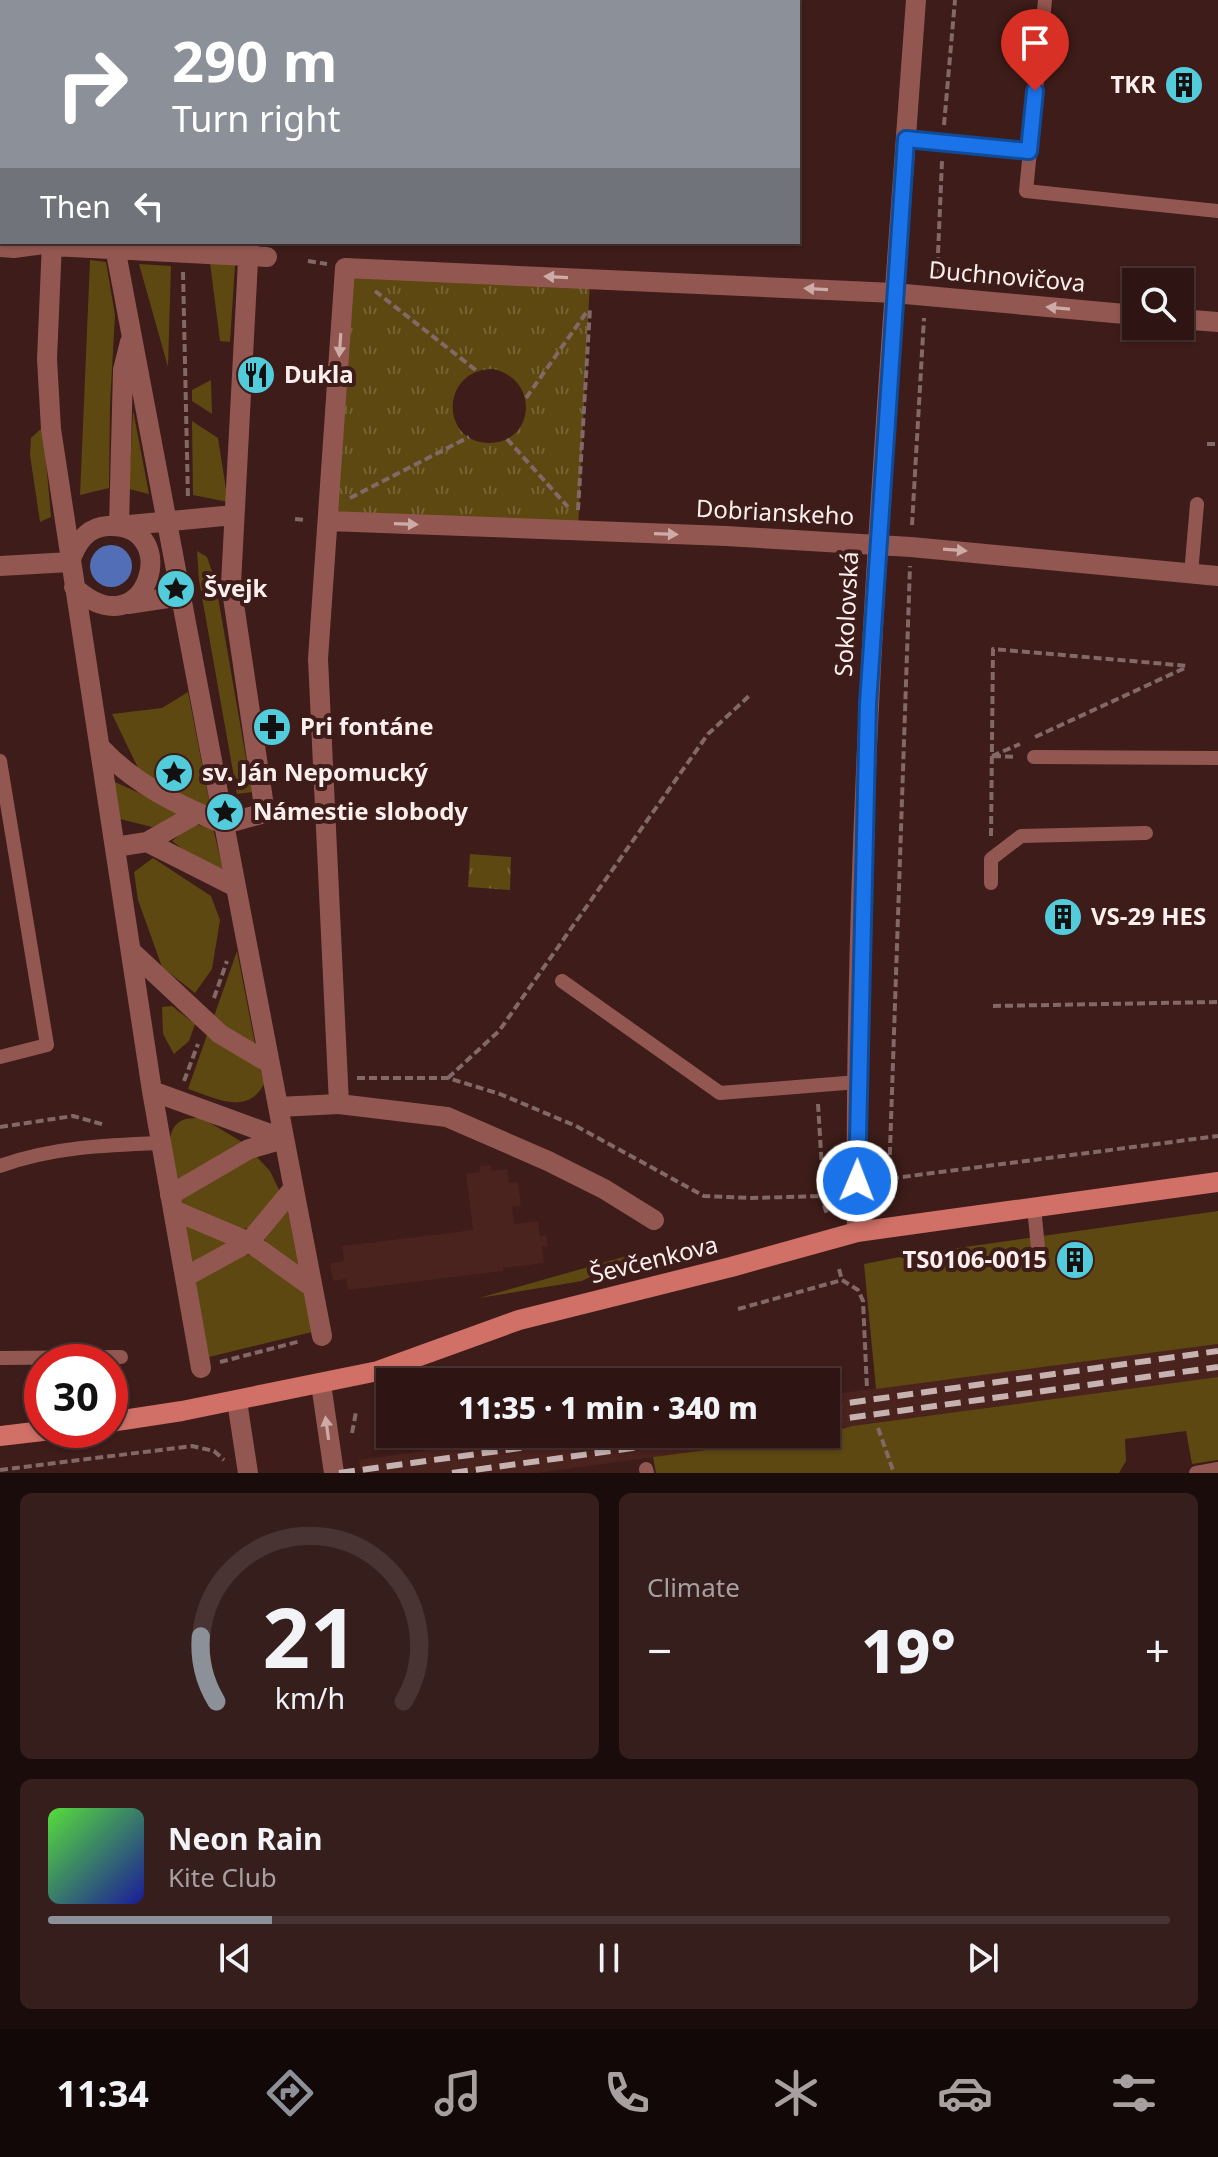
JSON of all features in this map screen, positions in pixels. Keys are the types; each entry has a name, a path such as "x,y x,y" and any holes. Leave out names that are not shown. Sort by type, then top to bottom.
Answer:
{"main road":[{"name":"Ševčenkova","path":"128,1419 237,1401 378,1371 519,1320 857,1232 1218,1182"},
{"path":"0,1436 24,1433"}],"street":[{"name":"Sokolovská","path":"857,1232 867,719 916,0"},
{"path":"99,746 118,767 168,800 224,824 265,813 231,584 255,252 52,244 47,359 51,429 70,562 152,1091 201,1368"},
{"path":"115,246 322,1336"},
{"name":"Duchnovičova","path":"345,268 894,293 1122,314"},
{"path":"278,1107 339,1104 318,659 345,268"},
{"path":"1194,320 1218,322"},
{"path":"119,526 123,370 132,334"},
{"path":"70,562 85,535 100,527 234,515"},
{"name":"Dobrianskeho","path":"328,515 911,547 1218,576"},
{"path":"119,526 139,535 151,553 151,574 143,592 128,604"},
{"path":"0,566 70,562"},
{"path":"74,587 88,600 109,607 181,596"},
{"path":"115,847 147,842 198,813"},
{"path":"147,842 236,887"},
{"path":"131,951 220,1034 269,1063"},
{"path":"152,1091 284,1139"},
{"name":"Ševčenkova","path":"339,1104 447,1117 548,1161 604,1189 654,1220"},
{"path":"172,1203 249,1149 284,1139"},
{"path":"185,1277 249,1242 293,1189"},
{"path":"172,1203 249,1242 312,1287"},
{"path":"321,1384 334,1473"},
{"path":"237,1401 239,1469"}],"lane":[{"path":"1045,0 1026,191 1218,211"},
{"path":"906,139 1029,151"},
{"path":"0,250 14,251 52,244"},
{"path":"1191,574 1197,504"},
{"path":"1034,757 1218,758"},
{"path":"0,761 47,1045 0,1057"},
{"path":"991,883 991,859 1021,836 1146,833"},
{"path":"562,981 720,1093 858,1082"},
{"path":"0,1166 83,1146 161,1143"},
{"path":"1034,1207 1038,1248"},
{"path":"0,1358 24,1358"},
{"path":"1196,1473 1218,1469"}],"path":[{"path":"345,268 477,371"},
{"path":"889,1179 911,547 925,306"},
{"path":"507,439 578,518 590,308 526,398"},
{"path":"328,515 469,437"},
{"path":"1207,444 1218,444"},
{"path":"991,859 993,649 1189,666 1034,737"},
{"path":"448,1078 499,1031 708,734 749,696"},
{"path":"992,756 1020,743"},
{"path":"992,756 1034,757"},
{"path":"993,1006 1218,1002"},
{"path":"352,1078 448,1078 500,1094 576,1126 704,1196 823,1196"},
{"path":"817,1086 823,1185"},
{"path":"0,1127 73,1116"},
{"path":"872,1181 1218,1136"},
{"path":"824,1205 827,1214"},
{"path":"839,1269 842,1280 858,1290 863,1301 867,1389"},
{"path":"738,1309 842,1280"},
{"path":"201,1368 322,1336"},
{"path":"878,1428 894,1472"},
{"path":"0,1470 192,1446 214,1451 239,1469"}],"shaded area":[{"path":"491,1165 492,1171 507,1169 509,1183 518,1182 521,1206 512,1207 514,1224 538,1221 540,1236 546,1235 548,1246 542,1247 544,1263 348,1290 346,1279 333,1281 330,1263 344,1261 342,1246 473,1230 466,1174 480,1172 480,1166"},
{"path":"1218,1344 1218,1377 852,1426 840,1431 840,1393"},
{"path":"445,1448 719,1448 538,1473 361,1473 359,1460"}],"green space":[{"path":"90,260 106,262 115,315 109,488 80,495"},
{"path":"210,263 235,265 230,342 220,341"},
{"path":"139,264 171,266 168,367"},
{"path":"345,268 590,279 578,530 328,521","holes":["493,369 508,375 519,385 525,397 523,422 516,433 504,440 489,443 473,440 455,420 453,406 456,392 463,381 476,372"]},
{"path":"211,380 212,414 192,401 192,390"},
{"path":"133,410 149,494 129,489"},
{"path":"192,421 218,438 228,502 193,495"},
{"path":"43,427 51,517 40,522 30,455 31,438"},
{"path":"197,551 207,557 215,580 252,792 237,794 199,580"},
{"path":"188,692 211,810 172,795 139,770 112,714 162,708"},
{"path":"113,781 185,814 152,827 120,819"},
{"path":"193,824 213,828 223,869 200,862 172,841"},
{"path":"470,854 511,857 510,890 468,887"},
{"path":"153,858 211,896 220,920 212,969 195,993 162,967 138,900 134,872"},
{"path":"237,951 255,1044 213,1019"},
{"path":"172,1006 195,1024 189,1041 174,1054 163,1034 162,1007"},
{"path":"207,1035 260,1068 264,1084 249,1100 230,1102 188,1089"},
{"path":"202,1118 247,1145 178,1186 170,1150 172,1132 183,1120"},
{"path":"253,1153 270,1171 282,1196 249,1228 182,1209 180,1196"},
{"path":"287,1207 300,1273 263,1236"},
{"path":"1218,1211 1218,1344 876,1389 864,1264"},
{"path":"184,1221 236,1241 192,1268"},
{"path":"242,1254 256,1256 302,1286 312,1332 209,1357 194,1277"},
{"path":"634,1254 582,1281 479,1298"},
{"path":"1218,1377 1218,1460 1192,1464 1186,1431 1125,1439 1126,1461 1119,1473 656,1473 653,1457 721,1448 840,1448 840,1430"}],"water":[{"path":"111,545 126,551 132,566 126,581 111,587 96,581 90,566 96,551"}],"railway":[{"path":"840,1404 1218,1351"},
{"path":"840,1419 1218,1367"},
{"path":"339,1473 520,1448"},
{"path":"452,1473 633,1448"}],"place":[{"name":"TKR","path":"1184,85"},
{"name":"Dukla","path":"256,375"},
{"name":"Švejk","path":"176,589"},
{"name":"Pri fontáne","path":"272,727"},
{"name":"sv. Ján Nepomucký","path":"174,773"},
{"name":"Námestie slobody","path":"225,812"},
{"name":"VS-29 HES","path":"1063,917"},
{"name":"TS0106-0015","path":"1075,1260"}],"route":[{"path":"857,1181 868,704 906,139 1029,151 1035,91"}]}
